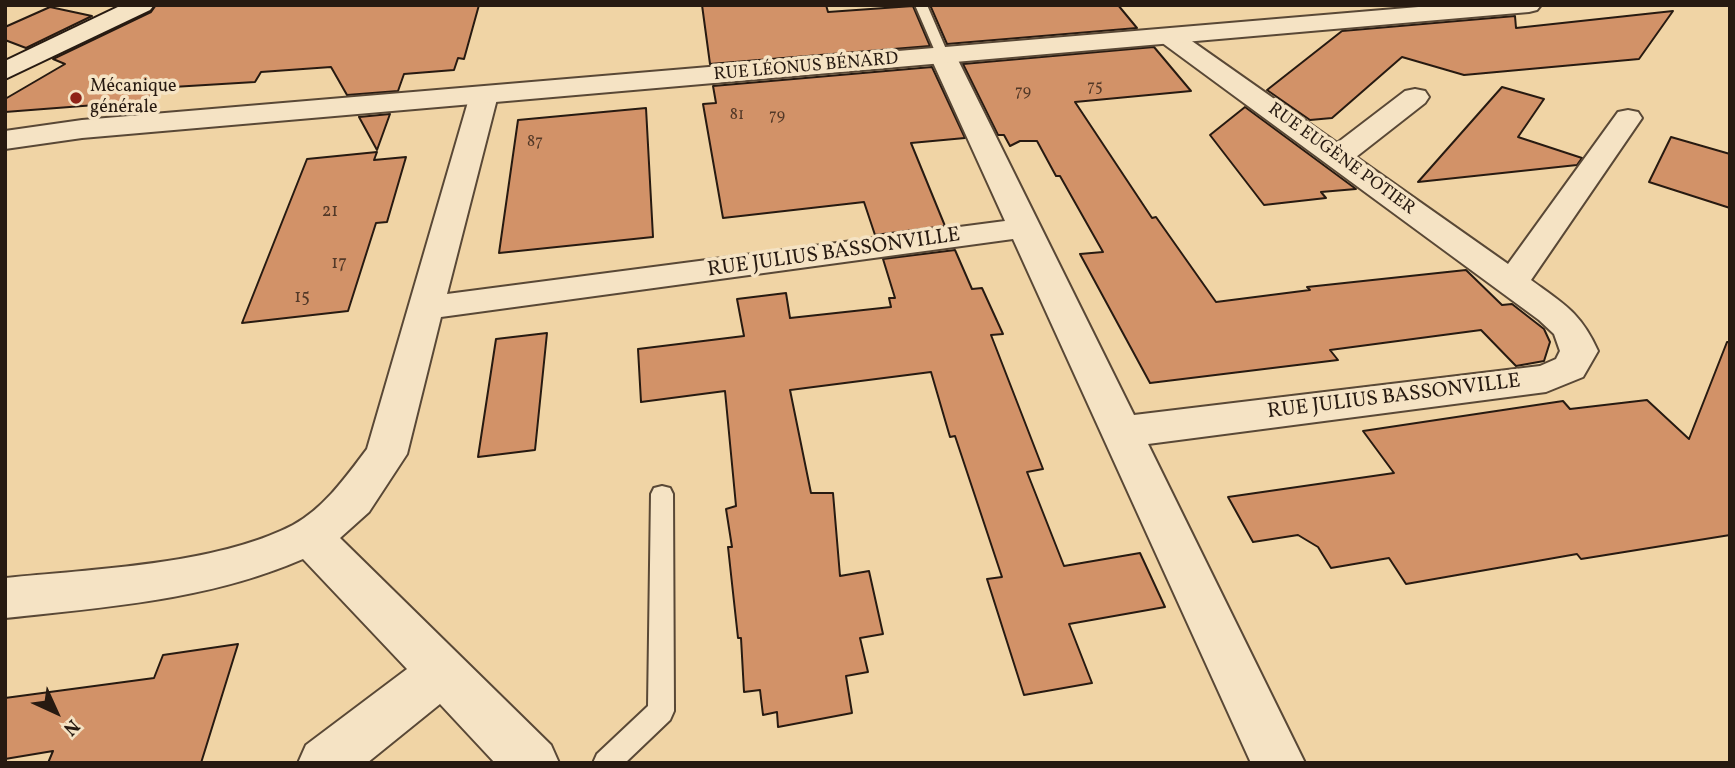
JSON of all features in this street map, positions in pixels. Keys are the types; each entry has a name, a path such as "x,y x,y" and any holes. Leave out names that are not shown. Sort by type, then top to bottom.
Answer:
{"street":[{"path":"5,71 142,5"},
{"name":"RUE LÉONUS BÉNARD","path":"5,140 82,129 1170,37 1445,9 1529,5"},
{"name":"RUE EUGÈNE POTIER","path":"1170,37 1512,283"},
{"path":"943,56 1278,763"},
{"path":"5,598 155,582 250,562 310,537 354,500 386,454 484,95"},
{"path":"1337,157 1415,97"},
{"path":"1512,283 1628,118"},
{"name":"RUE LÉONUS BÉNARD","path":"5,157 22,148 82,129"},
{"name":"RUE JULIUS BASSONVILLE","path":"426,308 1025,228"},
{"name":"RUE JULIUS BASSONVILLE","path":"1121,432 1546,379 1570,368 1579,351 1570,330 1552,312 1512,283"},
{"path":"310,537 531,763"},
{"path":"325,763 443,672"}],"lane":[{"path":"921,5 943,56"},
{"path":"606,763 660,710 662,494"}],"building":[{"path":"156,5 479,5 464,59 458,58 454,70 404,74 398,91 347,95 331,67 261,72 255,82 156,88 147,101 5,112 5,99 65,64 53,59 151,12"},
{"path":"702,5 826,5 828,12 913,6 930,46 710,64"},
{"path":"930,5 1118,5 1137,28 947,44"},
{"path":"50,7 92,16 26,48 5,40 5,27"},
{"path":"1673,11 1639,59 1464,75 1402,57 1332,118 1310,120 1267,90 1342,31 1515,16 1516,28"},
{"path":"1154,47 1191,91 1075,102 1152,218 1156,217 1216,302 1310,290 1307,287 1466,270 1502,305 1512,304 1544,329 1550,342 1544,361 1516,366 1481,330 1330,350 1338,360 1150,383 1080,254 1103,252 1060,176 1056,176 1037,141 1020,141 1010,146 1004,135 998,135 963,64"},
{"path":"932,67 965,138 911,143 945,226 875,235 864,202 723,218 703,104 716,103 713,86"},
{"path":"1502,87 1544,99 1518,137 1582,158 1577,165 1418,182"},
{"path":"1245,107 1356,189 1321,192 1326,198 1264,205 1210,135"},
{"path":"646,108 653,237 499,253 518,120"},
{"path":"390,114 377,150 359,117"},
{"path":"1671,137 1730,154 1730,208 1649,182"},
{"path":"377,152 374,160 406,157 387,222 376,223 348,311 242,323 307,159"},
{"path":"955,250 972,289 982,288 1003,334 991,335 1043,469 1027,472 1064,566 1140,553 1165,607 1069,624 1092,683 1024,695 987,579 1002,577 955,436 950,437 931,372 790,390 811,493 833,493 840,576 869,571 883,634 860,638 868,672 846,676 852,713 778,727 777,712 763,715 760,690 744,692 741,638 738,638 728,547 732,547 726,509 736,506 725,391 641,402 638,349 744,336 737,299 786,293 790,318 891,307 889,298 895,298 883,259"},
{"path":"547,333 535,450 478,457 496,339"},
{"path":"1727,342 1730,342 1730,535 1581,559 1577,554 1406,584 1389,558 1331,568 1318,547 1298,535 1253,542 1228,497 1394,473 1363,431 1563,401 1570,409 1647,400 1689,439"},
{"path":"238,644 201,763 48,763 53,751 5,759 5,698 154,678 163,655"}],"place":[{"name":"Mécanique générale","path":"76,98"}]}
